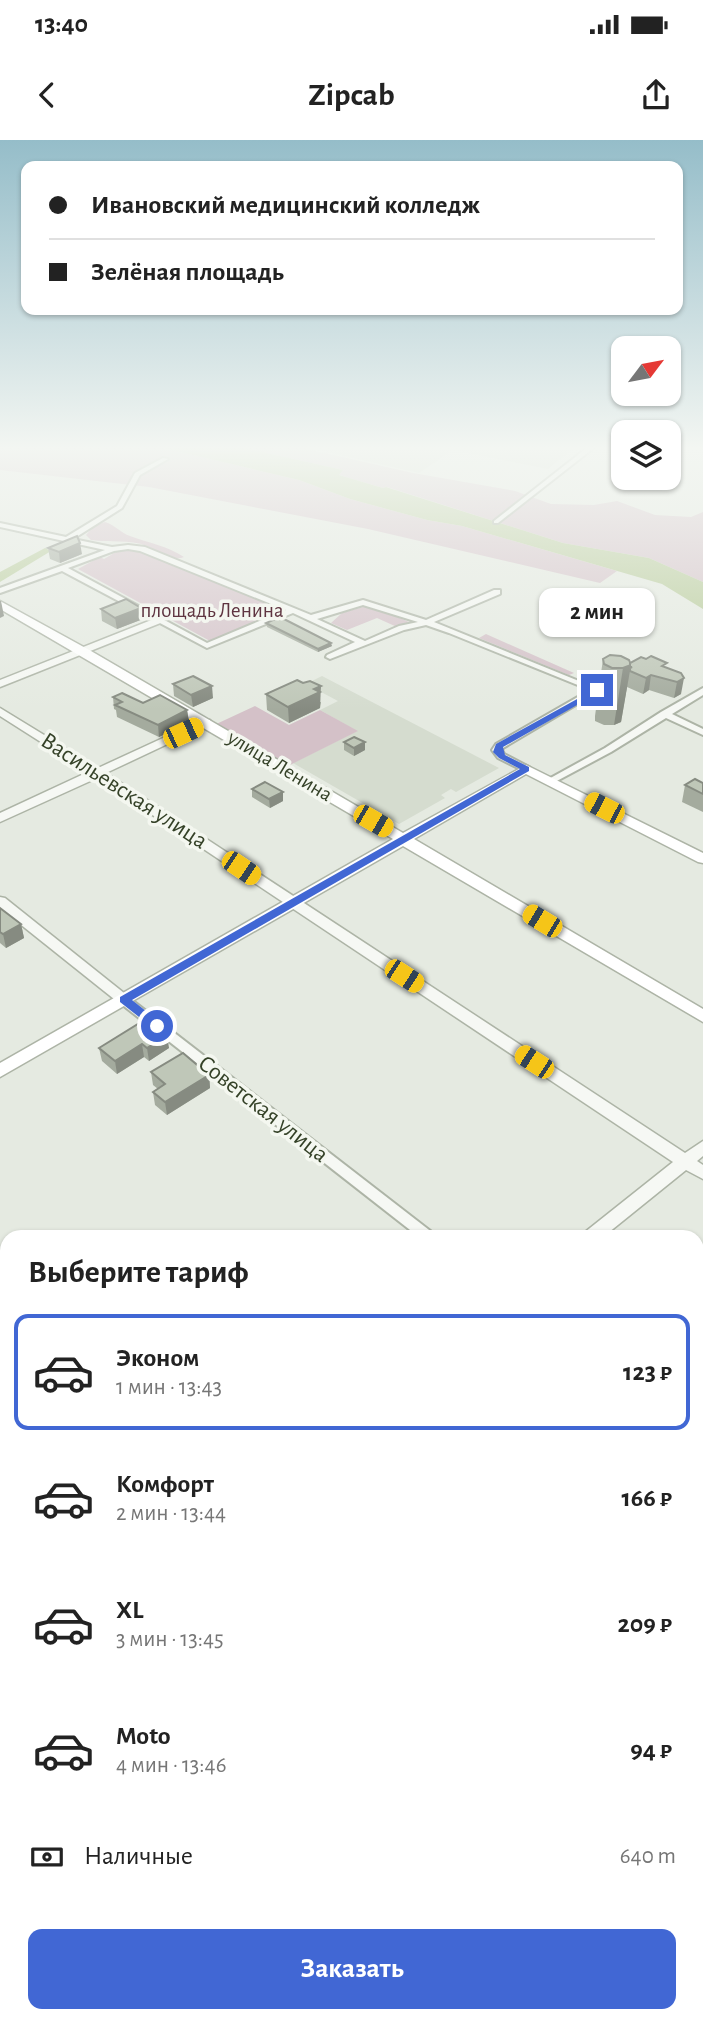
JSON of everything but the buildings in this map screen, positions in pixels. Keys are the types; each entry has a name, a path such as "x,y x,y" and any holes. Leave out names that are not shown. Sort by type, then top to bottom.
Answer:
{"main road":[{"name":"улица Ленина","path":"0,604 206,722 703,1016"},
{"path":"0,1071 526,769 703,859"}],"street":[{"path":"43,535 113,549 142,549 293,610 364,643"},
{"path":"66,540 74,535"},
{"path":"0,591 113,549"},
{"path":"62,568 207,646 293,610"},
{"path":"330,657 402,628 426,623 497,592"},
{"path":"311,618 363,602 452,631 597,690"},
{"path":"0,684 159,620"},
{"path":"526,769 502,756 498,752 499,746 597,690"},
{"path":"550,781 608,750 703,691"},
{"name":"Васильевская улица","path":"0,711 97,772 703,1173"},
{"path":"664,714 703,732"},
{"path":"0,818 206,722"},
{"name":"Советская улица","path":"0,901 419,1230"},
{"path":"601,1230 703,1147"}],"shaded area":[{"path":"492,535 537,535 563,543 649,558 703,582 703,609 662,584"},
{"path":"45,548 51,551 0,582 0,572"},
{"path":"322,676 499,768 456,792 451,789 441,795 445,798 399,824 293,763 357,731 320,710 338,701 306,684"}],"green space":[{"path":"86,535 127,535 164,547 184,557 170,557 147,546 133,543 91,540"},
{"path":"393,535 492,535 617,571 600,583"},
{"path":"537,535 703,535 703,582 649,558 563,543"},
{"name":"площадь Ленина","path":"134,549 284,609 210,641 78,569 100,557 104,559 116,552"},
{"path":"370,605 409,622 397,627 377,618 347,630 331,623 342,613"},
{"path":"486,634 574,673 569,675 479,638"},
{"path":"255,706 289,725 320,710 358,731 282,769 212,726"}],"route":[{"path":"157,1026 124,1000 526,769 502,756 498,752 499,746 597,690"}]}
